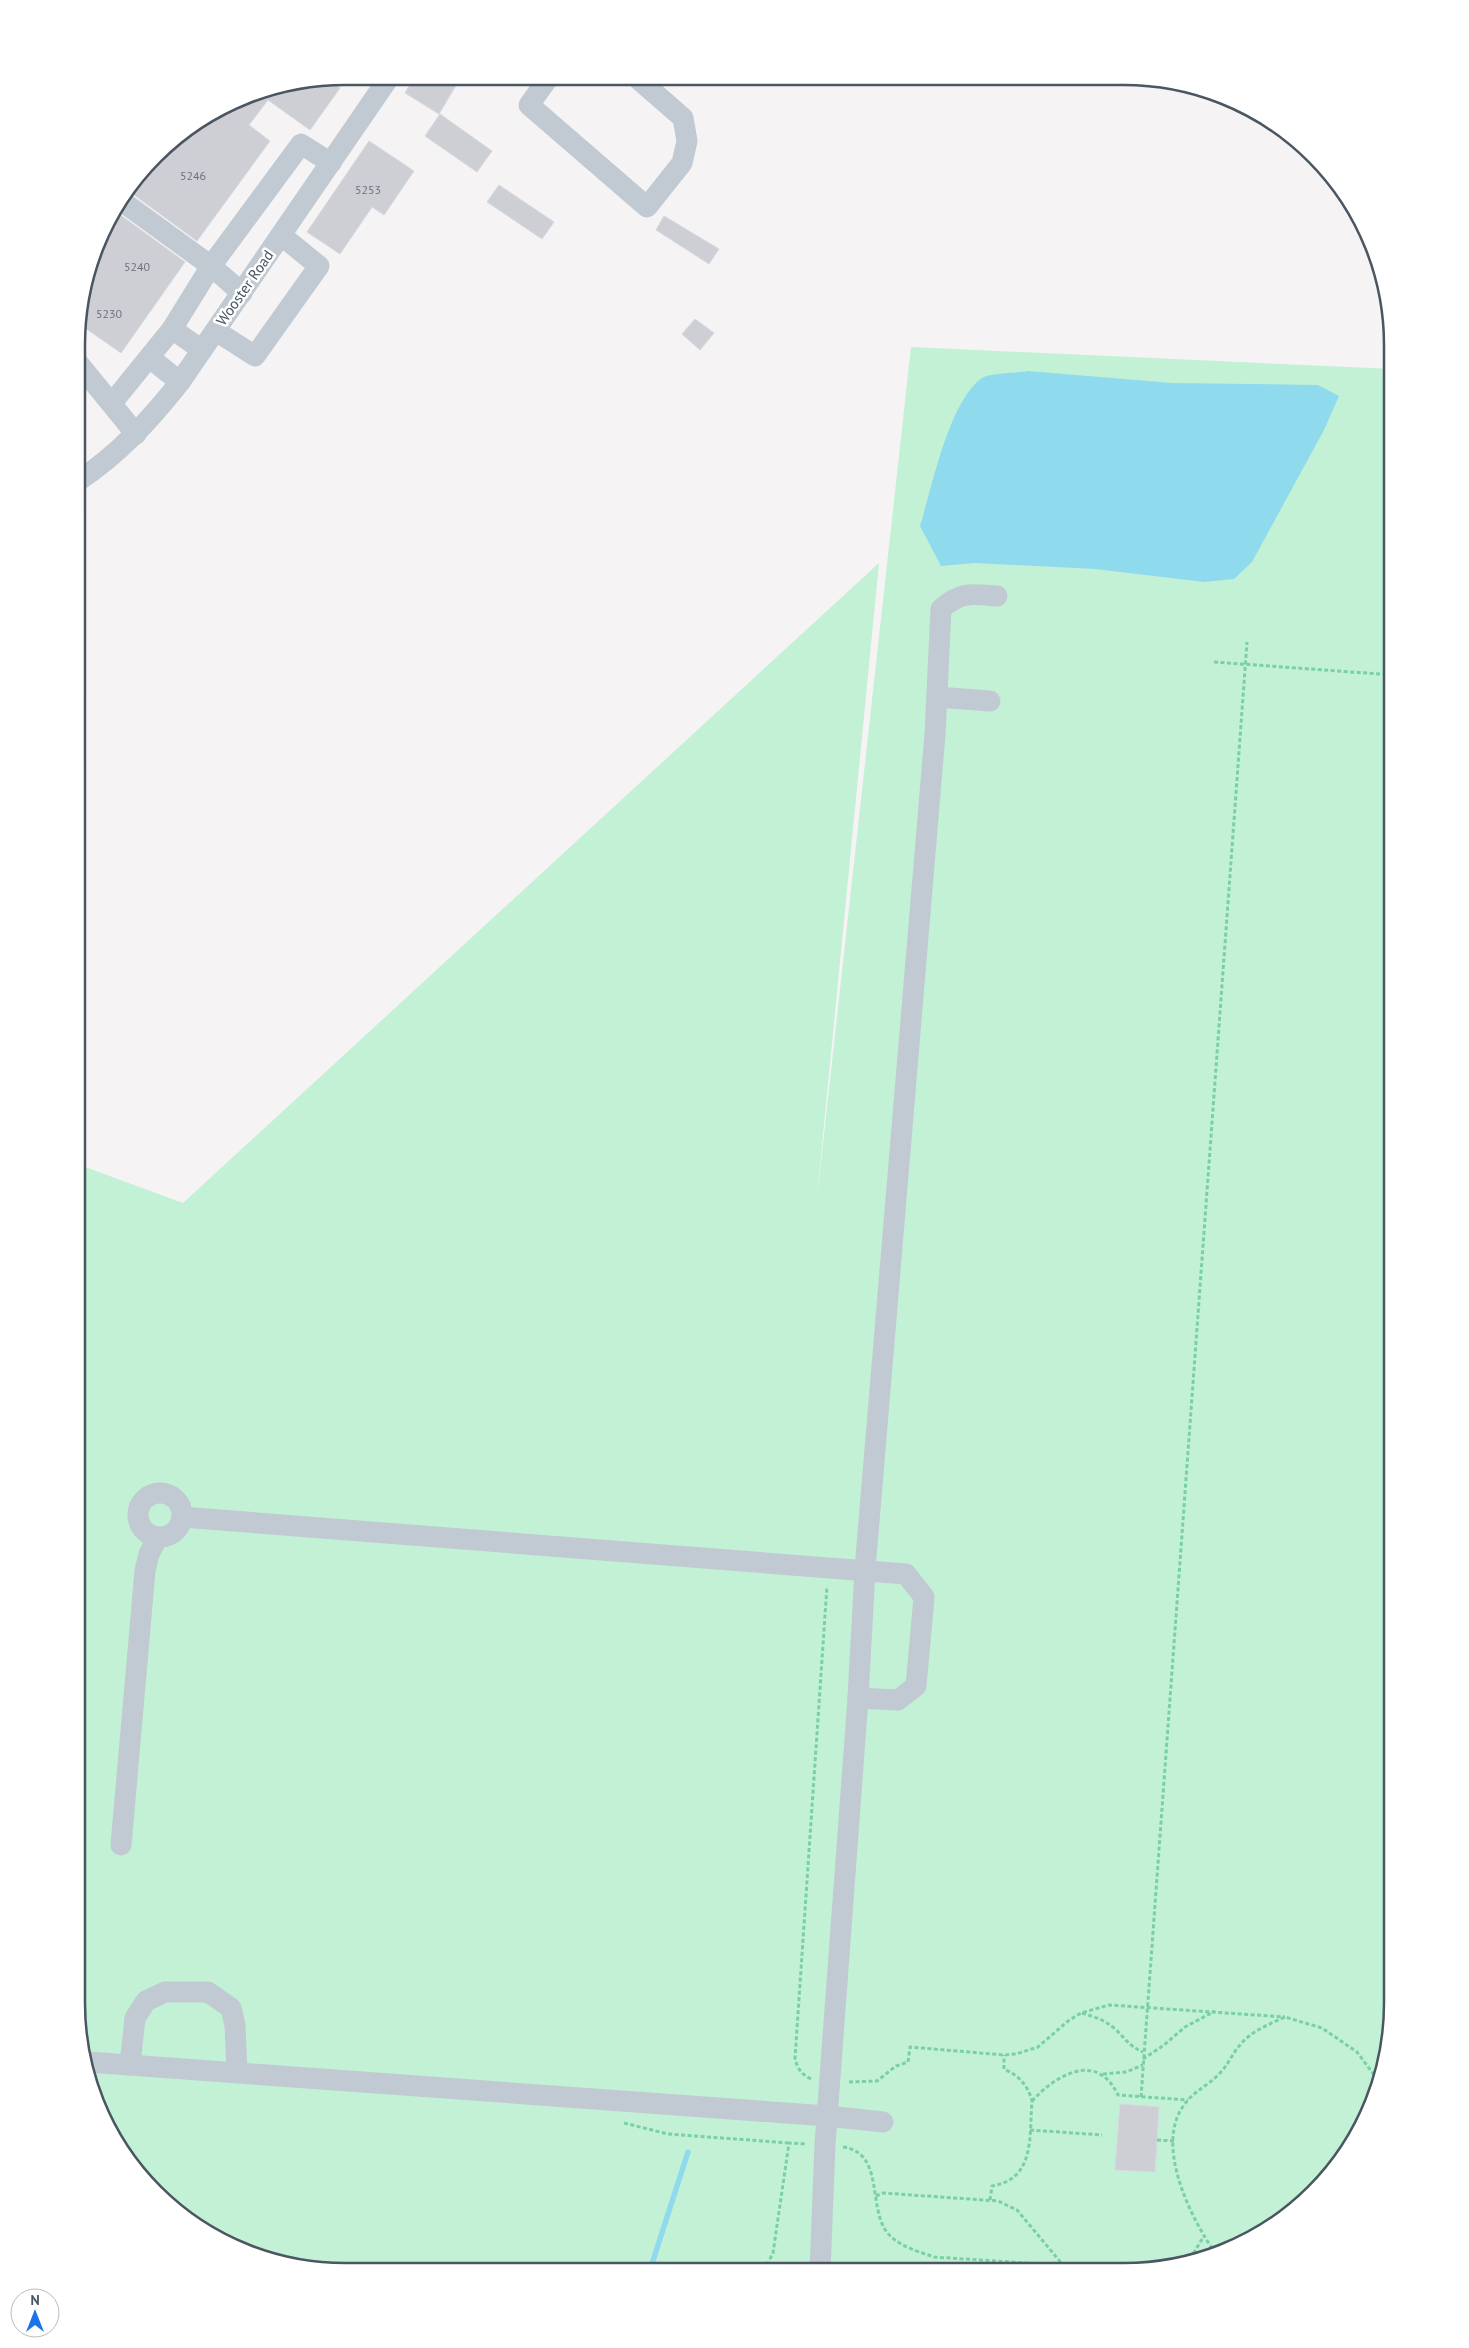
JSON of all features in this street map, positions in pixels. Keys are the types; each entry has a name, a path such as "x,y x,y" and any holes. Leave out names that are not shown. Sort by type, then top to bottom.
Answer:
{"street":[{"name":"Wooster Road","path":"85,476 136,434 154,416 180,382 282,236 383,85"},
{"path":"543,85 529,105 647,207 682,163 687,140 683,118 645,85"},
{"path":"112,404 172,329 211,266 301,144 331,163"},
{"path":"126,205 211,266 242,293"},
{"path":"216,331 255,356 319,266 282,236"},
{"path":"172,329 202,350"},
{"path":"150,358 180,382"},
{"path":"85,371 136,434"},
{"path":"820,2263 825,2146 858,1698 865,1569 938,696 941,609 955,597 970,594 997,596"},
{"path":"938,696 990,701"},
{"path":"160,1492 174,1497 182,1509 182,1517 177,1529 165,1536 158,1537 151,1535 140,1524 138,1510 146,1498 160,1492"},
{"path":"182,1517 865,1569 906,1574 924,1597 916,1686 898,1700 858,1698"},
{"path":"122,1845 145,1571 149,1554 158,1537"},
{"path":"130,2066 135,2018 146,2001 166,1992 208,1992 231,2008 235,2025 237,2073"},
{"path":"92,2062 827,2116 883,2122"}],"path":[{"path":"1141,2096 1247,642"},
{"path":"1214,662 1384,674"},
{"path":"828,1578 795,2058 797,2067 804,2076 816,2082 877,2081 896,2066 908,2062 910,2047 1004,2055 1016,2054 1038,2047 1068,2021 1081,2013 1109,2005 1286,2016 1322,2028 1357,2052 1374,2074"},
{"path":"1143,2059 1164,2045 1185,2027 1216,2011"},
{"path":"1081,2013 1100,2018 1116,2030 1125,2042 1143,2052"},
{"path":"1212,2248 1185,2198 1174,2156 1174,2126 1183,2107 1197,2090 1218,2076 1242,2043 1265,2026 1286,2016"},
{"path":"990,2200 992,2186 1004,2184 1022,2170 1027,2160 1030,2130 1032,2101 1030,2092 1014,2074 1004,2069 1004,2055"},
{"path":"1032,2101 1061,2076 1082,2070 1103,2074 1126,2072 1142,2065"},
{"path":"1103,2074 1113,2085 1118,2095 1189,2100"},
{"path":"617,2122 668,2134 846,2147 858,2152 868,2162 886,2231 907,2248 934,2257 1031,2263"},
{"path":"1030,2130 1102,2135"},
{"path":"1157,2140 1174,2141"},
{"path":"768,2263 774,2253 789,2143"},
{"path":"876,2196 883,2194 998,2201 1017,2210 1061,2263"},
{"path":"1193,2253 1204,2236"}],"green space":[{"path":"911,347 1384,369 1384,2003 1382,2037 1370,2087 1357,2118 1340,2148 1308,2187 1269,2219 1224,2243 1191,2254 1158,2261 1124,2263 345,2263 311,2261 278,2254 245,2243 215,2228 200,2219 161,2187 129,2148 105,2103 94,2070 87,2037 85,2003 85,1167 183,1203 879,563 816,1207"}],"water":[{"path":"1028,371 1172,383 1318,385 1339,396 1324,430 1252,562 1234,579 1204,582 1095,569 974,563 941,566 920,526 936,468 951,425 970,389 982,378 997,374"}],"building":[{"path":"337,85 340,88 310,130 268,100 249,125 270,141 197,241 133,194 161,161 200,129 245,105 294,90"},
{"path":"410,85 456,85 439,114 405,93"},
{"path":"440,114 492,151 477,172 425,136"},
{"path":"369,141 414,171 384,215 372,207 340,254 307,232"},
{"path":"499,185 554,222 542,239 487,202"},
{"path":"120,215 185,262 121,353 86,329 90,294 99,261"},
{"path":"664,216 719,249 709,264 656,230"},
{"path":"695,319 714,333 700,350 682,334"},
{"path":"1120,2104 1159,2107 1155,2172 1115,2170"}],"waterway":[{"path":"652,2263 688,2152"}]}
